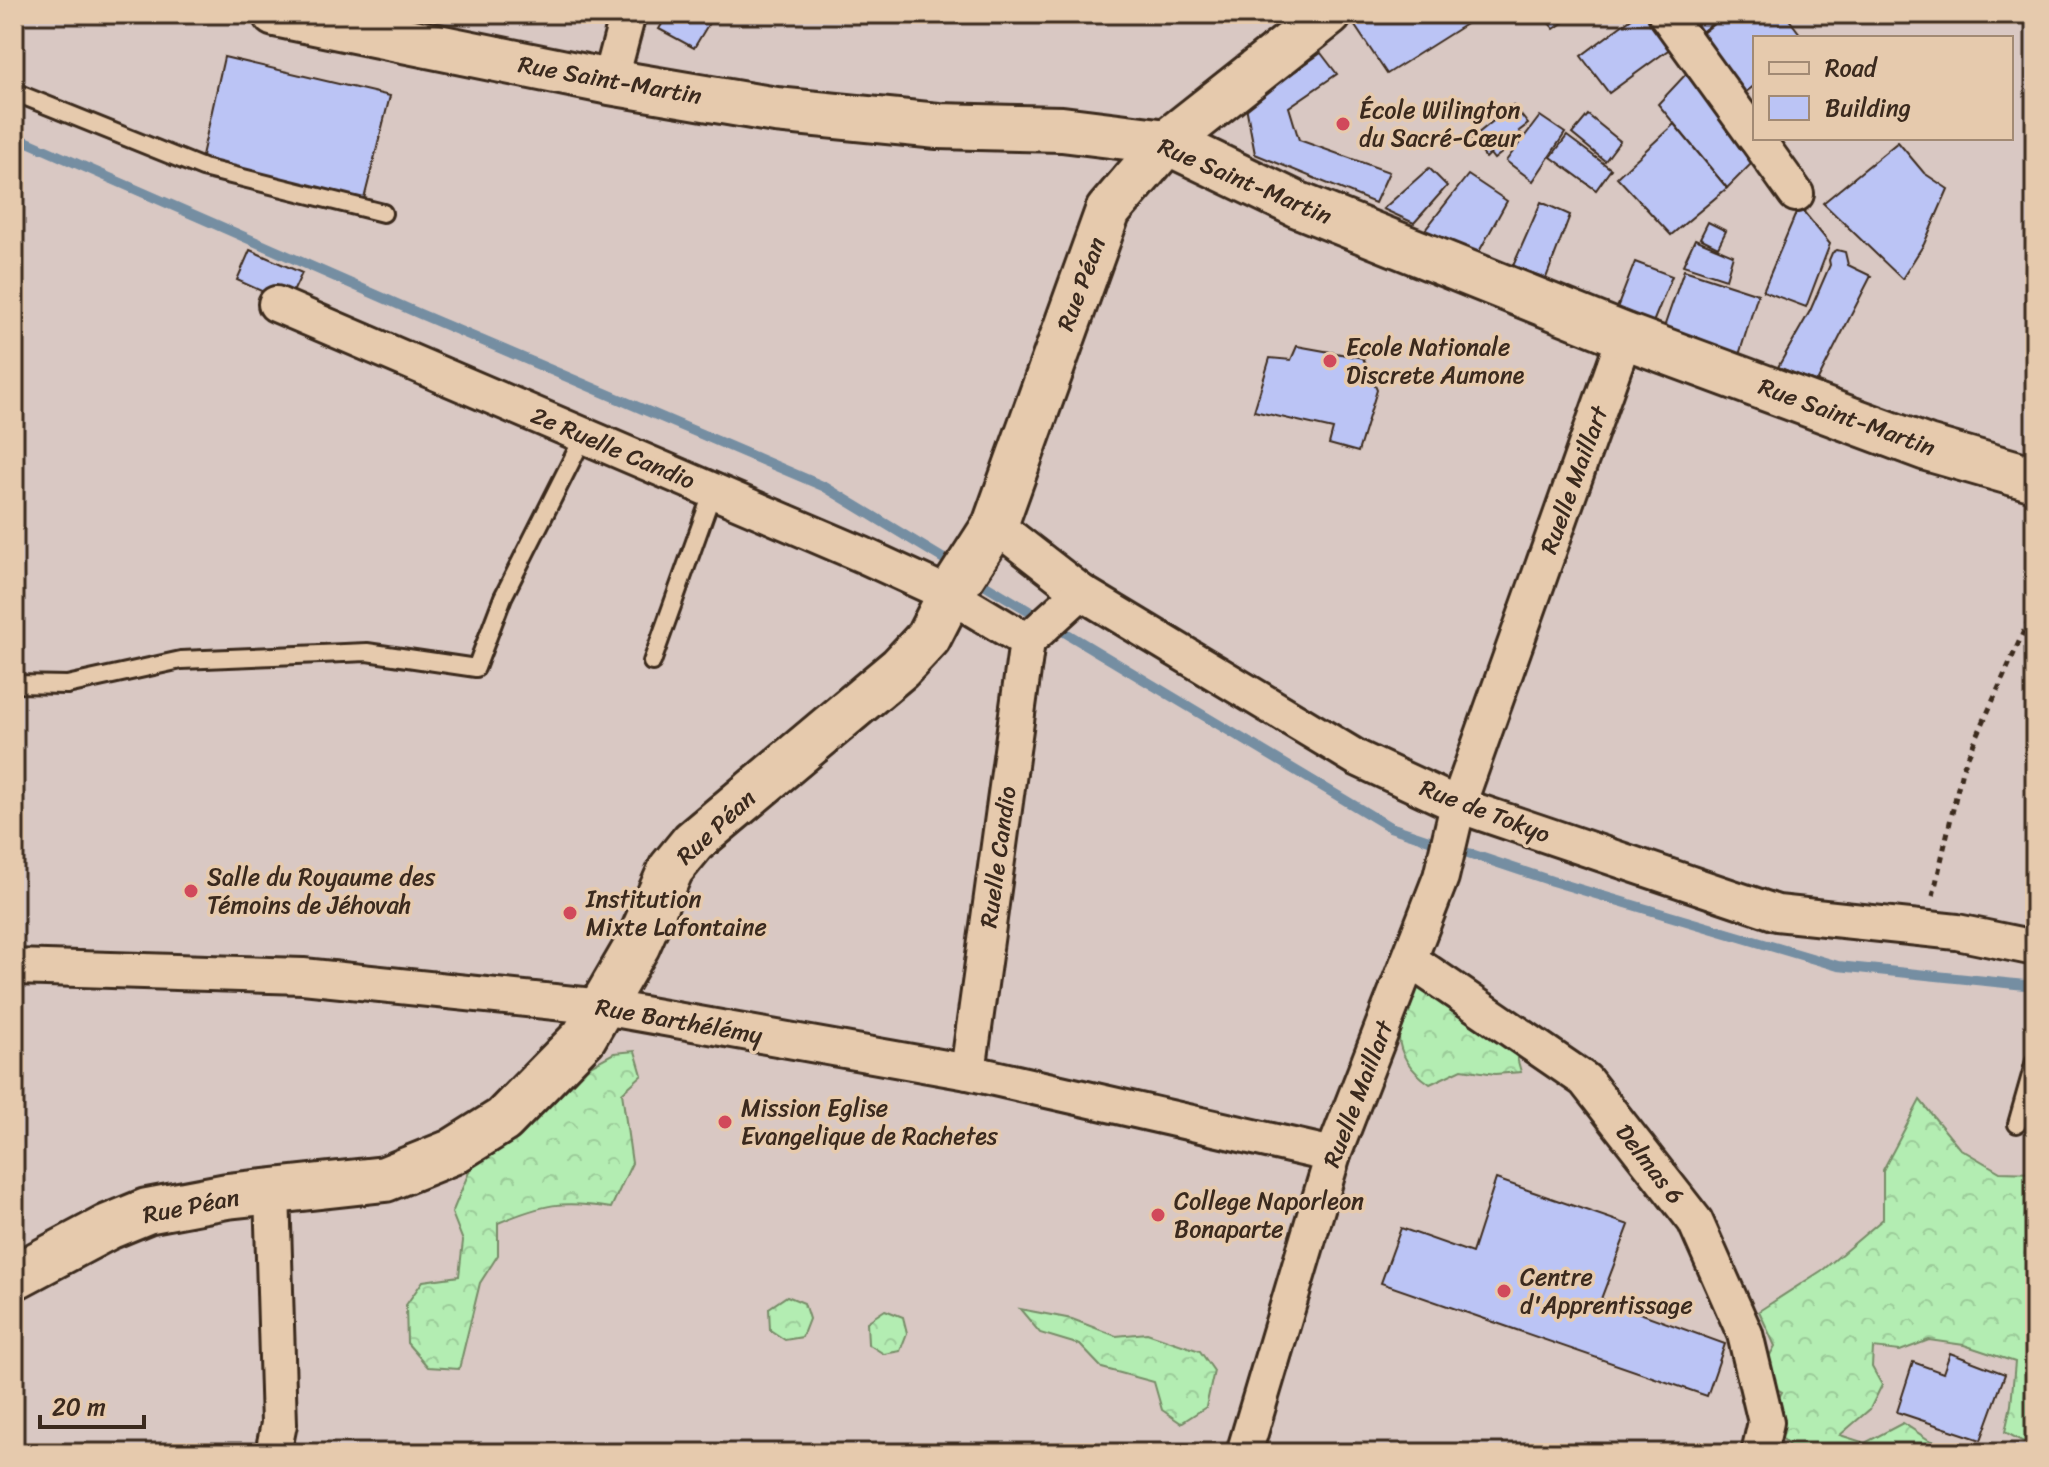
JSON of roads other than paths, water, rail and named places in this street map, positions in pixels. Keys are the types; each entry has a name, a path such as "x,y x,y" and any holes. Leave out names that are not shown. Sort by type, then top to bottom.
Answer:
{"street":[{"name":"Rue Saint-Martin","path":"275,14 610,82 776,110 938,126 1062,129 1167,142 1296,204 1625,336 1927,448 2035,479"},
{"path":"610,82 628,14"},
{"name":"Rue Péan","path":"14,1277 108,1227 147,1211 189,1202 385,1179 452,1152 503,1120 584,1037 637,946 671,869 693,842 900,668 928,638 950,595 995,525 1108,211 1167,142 1329,14"},
{"path":"1666,14 1753,134"},
{"path":"1757,140 1796,194"},
{"name":"2e Ruelle Candio","path":"276,304 950,595 1027,641"},
{"name":"Ruelle Maillart","path":"1244,1453 1333,1155 1441,877 1458,805 1625,336"},
{"name":"Rue de Tokyo","path":"995,525 1081,592 1357,758 1458,805 1777,913 1957,932 2035,948"},
{"path":"1027,641 1081,592"},
{"name":"Ruelle Candio","path":"968,1072 1027,641"},
{"name":"Delmas 6","path":"1410,960 1585,1080 1695,1221 1745,1334 1766,1422 1759,1453"},
{"name":"Rue Barthélémy","path":"14,967 303,976 603,1007 968,1072 1333,1155"},
{"path":"272,1191 279,1424 273,1453"}],"lane":[{"path":"14,92 203,168 383,213"},
{"path":"14,684 67,685 181,660 367,652 476,668 503,597 584,436"},
{"path":"652,662 713,491"},
{"path":"2017,1124 2035,1061"}],"waterway":[{"path":"14,136 825,487 957,567"},
{"path":"974,578 1390,827 1552,881 1838,966 2035,986"}],"place":[{"name":"École Wilington du Sacré-Cœur","path":"1343,124"},
{"name":"Ecole Nationale Discrete Aumone","path":"1330,361"},
{"name":"Salle du Royaume des Témoins de Jéhovah","path":"191,891"},
{"name":"Institution Mixte Lafontaine","path":"570,913"},
{"name":"Mission Eglise Evangelique de Rachetes","path":"725,1122"},
{"name":"College Naporleon Bonaparte","path":"1158,1215"},
{"name":"Centre d'Apprentissage","path":"1504,1291"}]}
